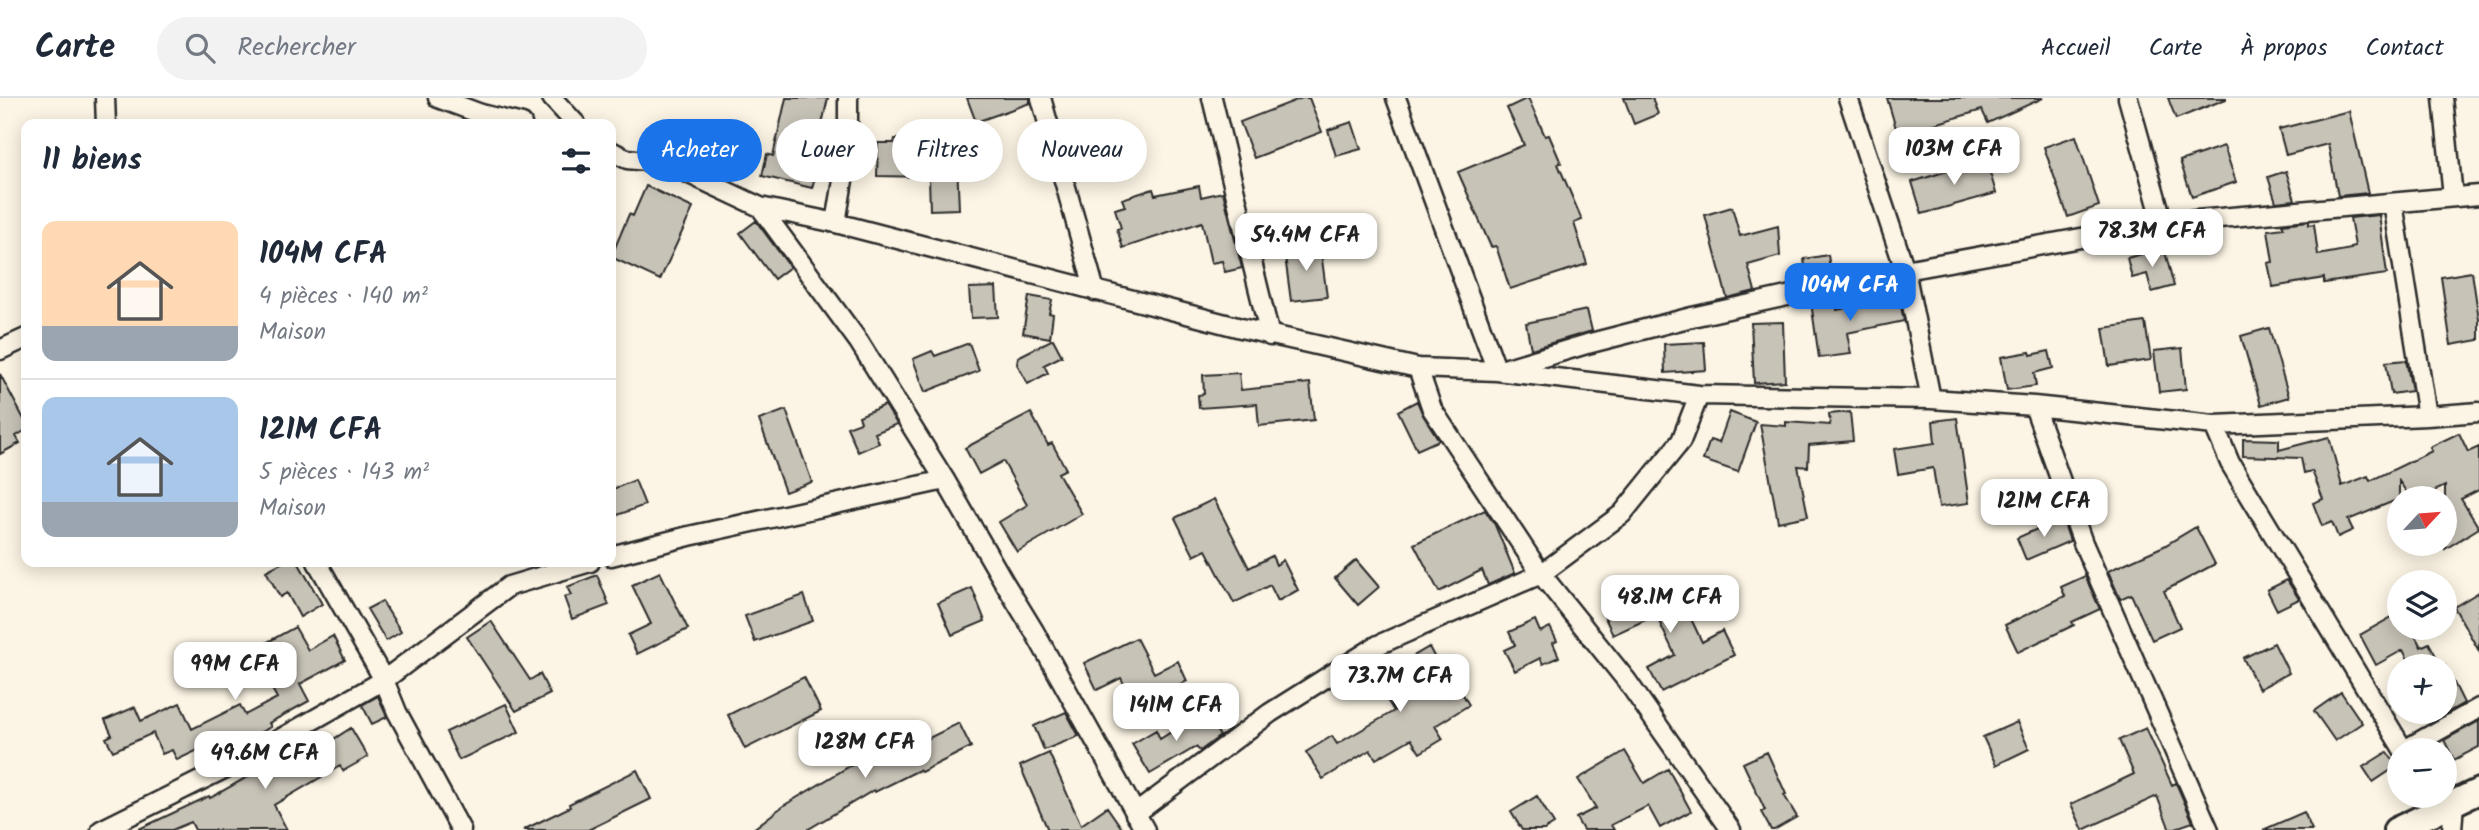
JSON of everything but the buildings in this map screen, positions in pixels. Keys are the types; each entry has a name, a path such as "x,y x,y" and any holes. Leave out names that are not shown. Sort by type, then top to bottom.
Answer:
{"street":[{"path":"105,98 106,119"},
{"path":"438,98 502,119"},
{"path":"552,98 571,119"},
{"path":"836,223 848,149 848,98"},
{"path":"1041,98 1095,291"},
{"path":"1212,98 1270,336"},
{"path":"1396,98 1497,371"},
{"path":"1848,98 1905,270 1931,399"},
{"path":"2128,98 2164,223"},
{"path":"2442,98 2453,197"},
{"path":"616,158 666,163 760,207 836,223 1270,336 1418,368 1497,371 1699,395 1931,399 2034,406 2214,425 2479,412"},
{"path":"1497,371 1692,317 1905,270 2164,223 2479,195"},
{"path":"2393,203 2427,416"},
{"path":"760,207 859,342 945,480 1034,631 1145,830"},
{"path":"0,351 21,340"},
{"path":"1418,368 1432,409 1541,574 1627,681 1731,830"},
{"path":"1135,814 1270,713 1378,645 1541,574 1622,514 1681,441 1699,395"},
{"path":"2034,406 2083,543 2208,830"},
{"path":"2214,425 2230,463 2397,738"},
{"path":"616,555 945,480"},
{"path":"320,567 384,680 397,712 461,830"},
{"path":"101,830 246,758 384,680 509,586 573,567"},
{"path":"2425,738 2479,708"},
{"path":"2457,798 2479,791"},
{"path":"2396,830 2431,808"},
{"path":"2439,808 2452,830"}]}
